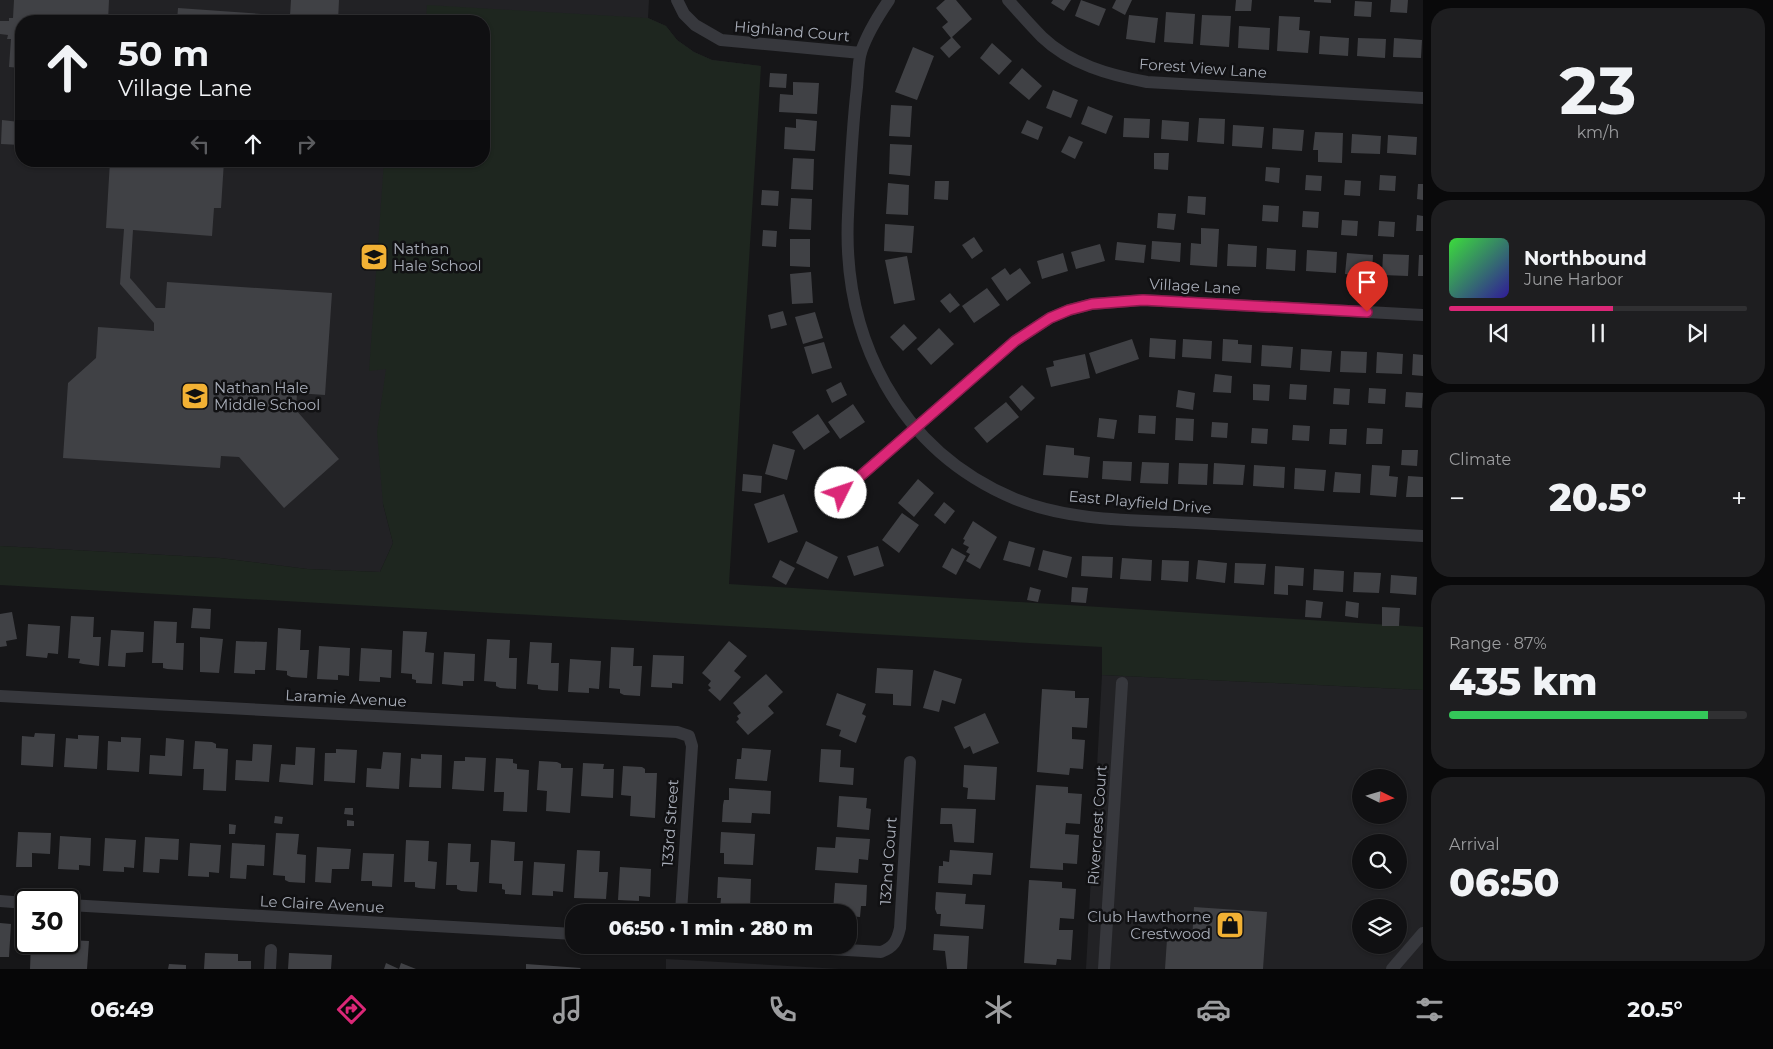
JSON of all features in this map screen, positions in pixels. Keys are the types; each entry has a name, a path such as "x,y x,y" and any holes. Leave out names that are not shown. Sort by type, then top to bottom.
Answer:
{"street":[{"name":"Highland Court","path":"677,0 684,14 695,25 721,40 861,54"},
{"name":"East Playfield Drive","path":"889,0 879,14 861,54 854,105 847,262 860,329 889,393 917,427 949,459 989,486 1015,498 1072,515 1423,536"},
{"name":"Forest View Lane","path":"1008,0 1043,38 1064,54 1098,71 1124,78 1147,82 1423,98"},
{"name":"Village Lane","path":"841,493 1015,341 1050,318 1092,304 1143,300 1423,316"},
{"name":"Rivercrest Court","path":"1104,969 1122,683"},
{"name":"Laramie Avenue","path":"0,696 676,732 689,736"},
{"name":"133rd Street","path":"682,904 692,746 689,736"},
{"name":"132nd Court","path":"857,951 881,952 891,948 898,939 910,762"},
{"path":"0,901 15,902"},
{"name":"Le Claire Avenue","path":"80,906 565,933"},
{"path":"1392,969 1423,933"},
{"path":"270,969 271,950"}],"shaded area":[{"name":"Nathan Hale School","path":"0,0 649,0 648,18 666,26 677,40 694,52 712,60 761,66 383,504 393,543 380,572 307,569 220,558 0,546"},
{"path":"427,5 648,18 666,26 677,40 694,52 712,60 761,66 729,584 1423,627 1423,690 1102,675 1102,647 0,585 0,546 220,558 307,569 380,572 393,543 383,504 377,432 386,369 369,371 384,167 490,167 490,15 426,15"},
{"path":"1102,675 1423,690 1423,969 1086,969"},
{"path":"666,959 841,969 666,969"}],"building":[{"path":"14,0 109,0 108,15 15,15 15,68 9,67 11,39 7,39 8,35 0,34 0,21 9,21 9,18 13,18"},
{"path":"291,0 339,0 338,15 290,15"},
{"path":"945,0 956,0 972,19 952,37 961,47 949,58 940,48 951,38 942,27 948,22 936,8"},
{"path":"1053,0 1071,0 1064,11 1051,3"},
{"path":"1081,0 1106,9 1099,26 1075,16"},
{"path":"1116,0 1132,0 1125,15 1112,8"},
{"path":"1236,0 1252,0 1251,11 1235,11"},
{"path":"1314,0 1331,0 1331,3 1314,2"},
{"path":"1391,0 1408,0 1407,13 1390,12"},
{"path":"1355,1 1372,2 1371,17 1354,16"},
{"path":"178,8 276,15 177,15"},
{"path":"1166,12 1195,14 1193,44 1164,42"},
{"path":"1129,15 1158,18 1155,43 1126,39"},
{"path":"1202,15 1231,16 1229,47 1200,45"},
{"path":"1279,16 1300,17 1299,30 1310,31 1308,53 1277,51"},
{"path":"1239,26 1270,28 1269,50 1238,48"},
{"path":"1320,36 1349,38 1348,56 1319,54"},
{"path":"1358,38 1386,39 1385,58 1357,56"},
{"path":"1394,38 1422,40 1421,58 1393,57"},
{"path":"992,43 1012,61 999,75 980,58"},
{"path":"913,47 934,56 917,100 895,92"},
{"path":"1022,68 1042,86 1029,100 1009,83"},
{"path":"770,73 787,74 786,88 769,87"},
{"path":"793,82 819,83 817,114 779,112 780,94 793,95"},
{"path":"1053,90 1078,100 1071,118 1046,108"},
{"path":"891,105 912,106 910,137 889,136"},
{"path":"1088,106 1113,116 1106,134 1081,124"},
{"path":"1124,118 1150,119 1149,138 1123,137"},
{"path":"1199,118 1225,119 1224,144 1197,142"},
{"path":"796,119 817,121 815,151 784,149 785,127 796,128"},
{"path":"2,120 15,122 15,145 1,144"},
{"path":"1027,120 1043,127 1038,140 1021,133"},
{"path":"1162,120 1189,122 1188,141 1161,139"},
{"path":"1233,125 1264,127 1262,148 1232,146"},
{"path":"1273,128 1304,130 1302,151 1272,149"},
{"path":"1315,132 1343,133 1342,163 1318,162 1318,150 1313,150"},
{"path":"1352,134 1381,136 1380,154 1351,153"},
{"path":"1388,135 1417,137 1416,155 1387,153"},
{"path":"1069,136 1083,142 1075,159 1061,152"},
{"path":"890,144 912,145 910,176 889,174"},
{"path":"1154,153 1169,153 1168,170 1154,169"},
{"path":"793,158 814,159 813,190 791,189"},
{"path":"110,167 224,167 221,208 214,208 212,236 133,230 130,278 156,308 165,308 167,282 332,293 325,395 297,393 296,410 339,459 284,508 239,457 221,456 220,468 63,458 68,383 96,358 98,327 154,331 154,323 120,284 124,229 106,228"},
{"path":"1266,167 1280,168 1279,183 1265,181"},
{"path":"1306,175 1322,176 1321,191 1305,190"},
{"path":"1380,175 1396,176 1395,191 1379,190"},
{"path":"1345,180 1361,181 1360,196 1344,195"},
{"path":"935,181 949,181 948,200 934,199"},
{"path":"888,183 909,185 908,215 886,214"},
{"path":"1418,184 1423,184 1423,200 1417,199"},
{"path":"762,190 779,191 778,206 761,205"},
{"path":"1188,196 1206,197 1205,215 1187,213"},
{"path":"791,198 812,199 811,230 789,229"},
{"path":"1263,205 1279,206 1278,222 1262,221"},
{"path":"1303,211 1319,212 1318,228 1302,227"},
{"path":"1158,213 1176,214 1174,230 1157,228"},
{"path":"1417,215 1423,216 1423,231 1416,231"},
{"path":"1342,220 1358,221 1357,236 1341,235"},
{"path":"1379,221 1395,222 1394,237 1378,236"},
{"path":"885,224 914,226 912,253 884,251"},
{"path":"1201,228 1219,229 1217,267 1190,265 1191,243 1201,244"},
{"path":"763,230 777,231 776,247 762,246"},
{"path":"974,237 983,251 972,259 962,245"},
{"path":"790,239 810,239 810,267 790,266"},
{"path":"1152,241 1181,243 1180,262 1151,259"},
{"path":"1117,242 1146,245 1144,263 1115,260"},
{"path":"1100,244 1105,261 1076,269 1071,252"},
{"path":"1228,244 1257,246 1256,267 1227,266"},
{"path":"1267,248 1296,250 1295,271 1266,269"},
{"path":"1307,250 1337,252 1336,273 1306,271"},
{"path":"1063,253 1068,271 1042,279 1037,261"},
{"path":"1347,253 1373,255 1372,276 1345,274"},
{"path":"1383,254 1409,255 1408,276 1382,275"},
{"path":"1419,255 1423,255 1423,276 1418,276"},
{"path":"907,256 915,300 894,304 885,260"},
{"path":"1005,268 1010,275 1020,268 1031,283 1007,301 991,278"},
{"path":"811,272 813,303 792,304 790,274"},
{"path":"987,288 1000,305 974,323 962,306"},
{"path":"950,293 960,305 950,313 940,301"},
{"path":"783,311 787,325 771,329 768,315"},
{"path":"815,312 823,338 803,344 795,317"},
{"path":"904,324 917,338 903,351 890,337"},
{"path":"939,328 954,344 931,365 917,349"},
{"path":"1150,338 1176,340 1175,359 1149,357"},
{"path":"1132,339 1139,359 1096,374 1089,353"},
{"path":"1183,339 1212,341 1211,359 1182,357"},
{"path":"1223,339 1238,340 1238,344 1252,345 1251,363 1222,361"},
{"path":"824,342 832,368 812,374 804,347"},
{"path":"1262,345 1293,347 1291,368 1261,366"},
{"path":"1301,349 1332,351 1330,372 1300,370"},
{"path":"1341,351 1367,352 1366,373 1340,372"},
{"path":"1377,352 1403,354 1402,374 1376,373"},
{"path":"1085,354 1090,378 1051,387 1046,368 1054,366 1053,361"},
{"path":"1413,354 1423,355 1423,376 1412,375"},
{"path":"1215,374 1232,376 1231,393 1213,392"},
{"path":"841,382 847,395 832,403 826,390"},
{"path":"1253,384 1270,385 1269,401 1253,400"},
{"path":"1290,384 1307,385 1306,400 1289,399"},
{"path":"1022,385 1035,398 1021,411 1009,397"},
{"path":"1334,388 1350,389 1349,405 1333,404"},
{"path":"1369,388 1386,389 1385,404 1368,403"},
{"path":"1178,390 1195,393 1193,410 1176,407"},
{"path":"1406,392 1423,393 1422,408 1405,407"},
{"path":"1006,402 1019,417 987,443 974,428"},
{"path":"853,404 865,422 840,439 828,422"},
{"path":"818,414 830,432 804,450 792,432"},
{"path":"1139,415 1156,416 1155,434 1138,433"},
{"path":"1099,418 1117,420 1114,439 1097,437"},
{"path":"1176,418 1194,419 1193,441 1175,440"},
{"path":"1212,422 1228,423 1227,438 1211,437"},
{"path":"1293,425 1310,426 1309,441 1292,440"},
{"path":"1252,428 1268,429 1267,444 1251,443"},
{"path":"1367,428 1383,429 1382,444 1366,444"},
{"path":"1330,429 1347,429 1346,445 1329,444"},
{"path":"773,444 795,450 787,480 765,474"},
{"path":"1046,445 1074,448 1074,455 1090,457 1088,478 1043,475"},
{"path":"1402,450 1418,450 1417,466 1401,465"},
{"path":"1103,461 1132,462 1131,481 1102,479"},
{"path":"1142,462 1169,463 1168,484 1140,483"},
{"path":"1179,463 1208,464 1207,485 1178,484"},
{"path":"1214,463 1245,465 1243,485 1213,484"},
{"path":"1254,465 1285,467 1284,488 1253,486"},
{"path":"1372,465 1390,466 1389,476 1398,477 1396,497 1370,495"},
{"path":"1295,468 1326,470 1324,491 1294,489"},
{"path":"1335,472 1361,474 1360,493 1333,492"},
{"path":"743,474 762,476 761,493 742,491"},
{"path":"1408,476 1423,477 1423,497 1406,497"},
{"path":"918,479 934,493 914,517 898,503"},
{"path":"784,494 798,532 768,543 754,504"},
{"path":"944,502 955,511 945,524 934,515"},
{"path":"902,513 919,525 899,553 882,540"},
{"path":"973,521 997,537 980,569 966,561 970,554 966,552 969,547 963,544 965,540 963,539"},
{"path":"806,541 838,557 828,579 796,563"},
{"path":"1009,541 1035,548 1030,567 1003,560"},
{"path":"878,546 884,566 854,576 847,556"},
{"path":"952,548 966,556 956,575 942,567"},
{"path":"1043,550 1072,557 1067,578 1038,570"},
{"path":"1082,556 1113,557 1112,578 1081,576"},
{"path":"1122,558 1152,560 1151,581 1120,579"},
{"path":"780,560 795,568 786,585 772,577"},
{"path":"1162,560 1189,561 1188,582 1161,580"},
{"path":"1198,560 1227,563 1225,583 1196,579"},
{"path":"1235,563 1266,564 1264,585 1234,583"},
{"path":"1275,566 1304,568 1303,586 1288,585 1288,595 1274,594"},
{"path":"1314,569 1344,571 1343,592 1313,590"},
{"path":"1354,572 1381,573 1379,593 1353,592"},
{"path":"1391,575 1417,577 1416,595 1390,593"},
{"path":"1030,587 1041,590 1038,602 1027,600"},
{"path":"1072,587 1088,588 1086,603 1071,602"},
{"path":"1306,600 1323,602 1321,618 1305,617"},
{"path":"1346,601 1359,603 1358,618 1345,616"},
{"path":"1382,607 1400,608 1399,626 1382,626"},
{"path":"193,608 211,609 210,629 191,628"},
{"path":"12,612 17,639 6,641 7,646 0,647 0,614"},
{"path":"71,616 94,617 93,637 101,637 99,666 79,663 80,659 68,658"},
{"path":"154,621 177,622 176,643 184,643 183,670 167,669 163,668 163,663 152,663"},
{"path":"28,624 60,626 58,654 48,653 47,658 26,656"},
{"path":"278,628 301,630 300,650 309,650 307,678 291,677 287,675 287,671 276,670"},
{"path":"111,630 144,632 143,652 126,653 125,667 108,666"},
{"path":"403,631 427,632 425,652 434,653 432,684 416,683 416,680 412,679 412,674 401,673"},
{"path":"200,637 223,639 219,673 200,672"},
{"path":"487,639 510,640 509,658 517,658 516,689 500,688 496,686 496,682 484,681"},
{"path":"236,641 267,642 265,670 255,670 255,674 234,673"},
{"path":"729,641 747,656 734,671 741,677 720,701 708,690 711,688 708,685 711,681 702,673"},
{"path":"530,642 552,643 551,663 559,663 558,691 542,690 538,689 538,685 527,684"},
{"path":"319,646 350,648 349,676 338,675 338,680 317,679"},
{"path":"611,647 634,648 633,666 642,666 640,696 624,695 620,693 620,689 609,688"},
{"path":"361,648 392,650 391,678 380,677 380,682 359,681"},
{"path":"444,652 475,654 474,681 463,681 463,686 442,684"},
{"path":"653,655 684,656 683,684 672,683 672,688 651,687"},
{"path":"570,659 601,661 599,689 589,688 589,693 568,692"},
{"path":"877,668 913,670 911,706 893,705 893,694 875,693"},
{"path":"934,670 962,679 955,704 942,700 939,712 923,708"},
{"path":"766,674 783,692 768,706 774,713 748,735 736,722 739,719 737,716 741,713 733,703"},
{"path":"1042,689 1075,691 1075,698 1089,698 1087,728 1072,727 1072,739 1085,740 1083,769 1070,768 1069,775 1037,772"},
{"path":"837,693 866,704 862,714 866,716 856,743 839,736 841,730 826,725"},
{"path":"985,713 999,743 973,754 970,746 964,749 954,727"},
{"path":"35,733 55,734 53,767 21,765 22,736 34,737"},
{"path":"78,735 99,736 97,769 64,767 66,738 78,739"},
{"path":"121,737 141,738 139,772 107,770 108,741 121,742"},
{"path":"166,738 184,740 182,776 149,774 150,755 165,756"},
{"path":"195,741 212,742 216,744 216,748 228,749 226,791 203,790 204,769 193,769"},
{"path":"253,744 272,745 269,782 235,780 236,760 252,761"},
{"path":"296,747 315,748 313,785 279,782 281,764 295,765"},
{"path":"742,748 771,750 767,781 735,779 737,759 741,759"},
{"path":"336,749 357,750 355,783 324,781 325,753 336,753"},
{"path":"821,749 841,750 840,767 854,768 853,785 819,782"},
{"path":"383,752 401,753 399,789 366,787 367,768 381,769"},
{"path":"421,754 442,755 441,788 409,787 411,758 421,759"},
{"path":"465,757 486,758 484,791 452,789 454,761 465,761"},
{"path":"496,758 513,759 513,763 517,764 517,769 529,770 527,812 503,811 504,792 494,792"},
{"path":"539,761 557,762 561,764 561,768 573,768 570,813 546,811 547,791 537,790"},
{"path":"583,763 604,764 603,769 614,769 613,798 581,796"},
{"path":"964,765 997,767 995,800 967,799 968,788 963,787"},
{"path":"623,766 642,767 645,769 645,773 657,773 655,818 630,816 631,796 621,795"},
{"path":"1036,785 1068,787 1068,793 1082,794 1080,824 1066,823 1065,834 1079,835 1077,864 1063,863 1063,870 1030,868"},
{"path":"729,788 771,791 770,814 752,813 751,823 722,822 724,800 729,800"},
{"path":"839,796 867,798 866,808 871,809 869,830 837,827"},
{"path":"345,808 353,808 353,815 344,814"},
{"path":"941,808 976,809 974,843 954,842 952,824 940,824"},
{"path":"275,816 283,817 282,824 274,823"},
{"path":"347,820 354,821 354,826 347,826"},
{"path":"229,824 236,825 235,834 229,834"},
{"path":"18,832 51,833 50,854 32,853 32,867 16,867"},
{"path":"721,832 755,834 753,865 724,864 724,853 720,853"},
{"path":"276,833 299,834 297,854 306,855 305,883 289,882 285,880 285,876 273,875"},
{"path":"60,836 91,838 90,866 79,865 79,870 58,869"},
{"path":"145,837 179,839 178,860 160,859 159,873 143,872"},
{"path":"836,837 870,839 868,860 859,859 858,873 815,870 817,847 835,848"},
{"path":"105,838 136,840 134,868 124,867 124,872 103,871"},
{"path":"406,840 429,841 428,861 437,862 435,889 419,888 415,887 415,882 404,882"},
{"path":"491,840 515,842 514,861 523,861 521,895 505,894 502,884 489,883"},
{"path":"190,843 221,845 219,873 209,872 209,877 188,876"},
{"path":"232,843 265,845 264,866 247,865 246,879 230,878"},
{"path":"448,843 471,844 470,862 479,862 477,892 461,891 457,889 457,885 446,885"},
{"path":"317,847 351,849 349,869 332,869 331,883 315,882"},
{"path":"577,850 600,851 599,872 608,872 606,899 574,898"},
{"path":"950,850 993,853 991,875 973,874 972,885 938,883 939,866 943,866 943,861 949,862"},
{"path":"363,853 394,854 392,887 372,886 372,881 361,881"},
{"path":"534,862 565,864 563,892 553,891 553,896 532,895"},
{"path":"620,867 651,869 650,897 639,896 639,901 618,900"},
{"path":"718,877 751,879 750,904 720,904 721,898 717,898"},
{"path":"1029,880 1062,882 1062,888 1076,889 1074,919 1060,918 1059,930 1073,930 1071,960 1057,959 1056,965 1024,963"},
{"path":"835,883 867,885 866,906 861,906 860,917 857,917 857,904 834,904"},
{"path":"936,892 966,894 965,904 985,905 983,929 940,926 941,914 937,914 935,909"},
{"name":"Club Hawthorne Crestwood","path":"1194,907 1267,912 1263,969 1165,969 1167,939 1192,940"},
{"path":"0,923 11,924 9,957 0,957"},
{"path":"934,934 969,936 967,969 947,969 945,951 933,950"},
{"path":"80,941 89,941 87,969 30,969 31,954 80,954"},
{"path":"205,953 238,954 238,961 251,961 251,969 204,969"},
{"path":"289,953 332,955 331,969 288,969"},
{"path":"386,963 399,969 384,969"},
{"path":"401,963 416,969 399,969"},
{"path":"169,964 186,965 186,969 168,969"},
{"path":"526,964 581,968 526,969"}],"place":[{"name":"Nathan Hale School","path":"374,257"},
{"name":"Nathan Hale Middle School","path":"195,396"},
{"name":"Club Hawthorne Crestwood","path":"1230,925"}],"route":[{"path":"841,493 1015,341 1050,318 1069,310 1116,300 1143,300 1367,312"}]}
